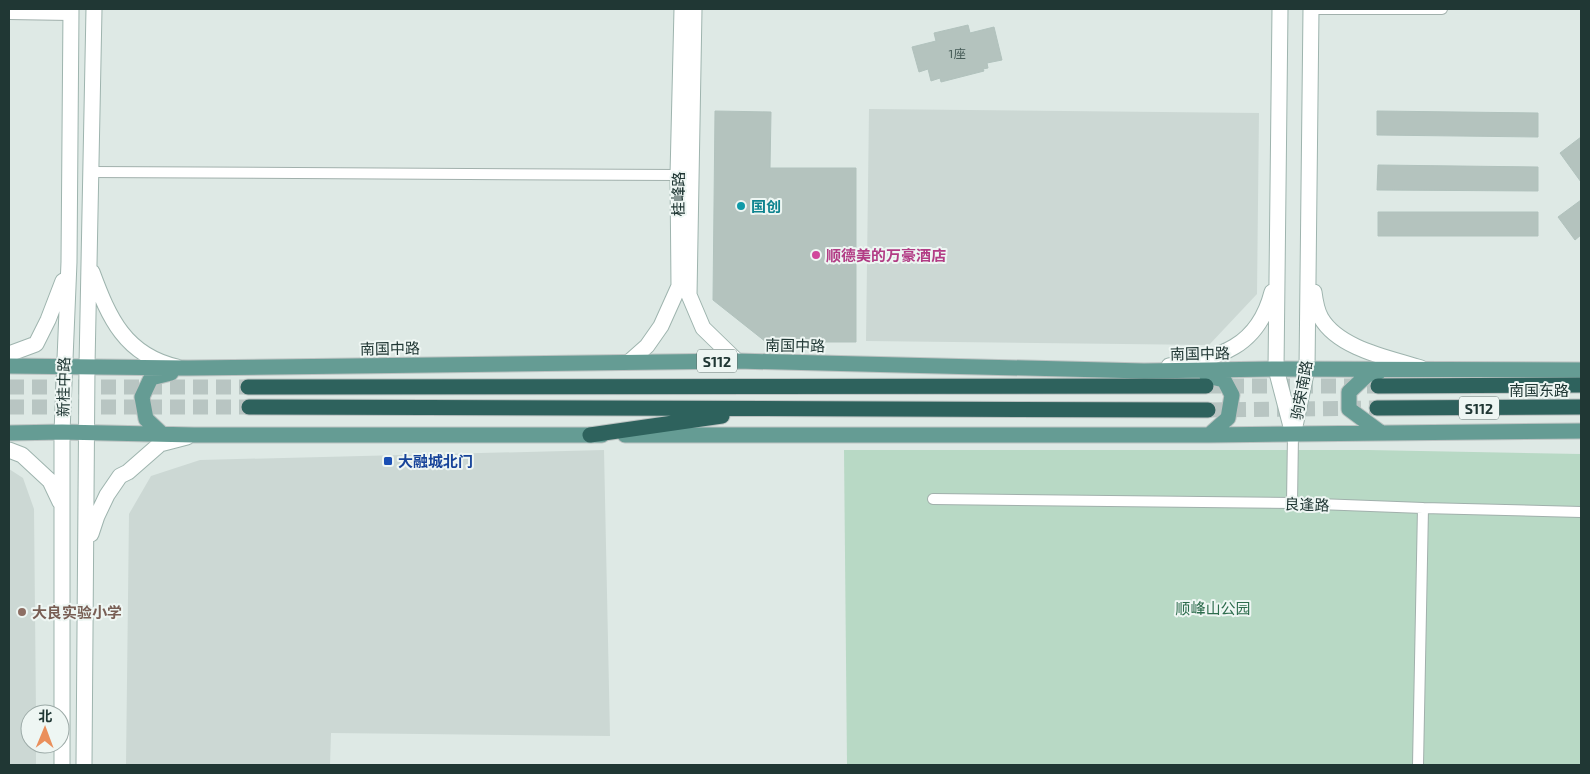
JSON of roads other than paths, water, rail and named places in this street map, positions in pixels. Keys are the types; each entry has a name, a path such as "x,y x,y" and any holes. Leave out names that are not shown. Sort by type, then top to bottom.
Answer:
{"highway":[{"name":"南国东路","path":"1378,386 1581,385"},
{"name":"S112","path":"248,386 1206,386"},
{"name":"南国东路","path":"1377,408 1581,407"},
{"path":"248,408 1208,410"},
{"path":"590,435 776,409"}],"main road":[{"name":"新桂中路","path":"84,765 87,366 94,9"},
{"name":"桂峰路","path":"629,362 647,346 661,326 680,286 678,175 682,9"},
{"path":"694,9 689,295 703,328 737,361"},
{"name":"驹荣南路","path":"1280,9 1276,369 1293,434"},
{"name":"驹荣南路","path":"1293,434 1307,369 1311,9"},
{"name":"新桂中路","path":"62,765 62,432 68,262 71,12"},
{"path":"1144,371 1214,357 1223,354 1242,341 1264,315 1272,293 1277,258"},
{"path":"1308,260 1318,309 1321,318 1329,329 1357,348 1425,369"},
{"path":"9,354 36,344 58,296 68,262"},
{"path":"89,265 103,301 123,335 140,352 166,364 185,368"},
{"name":"南国中路","path":"9,366 185,368 737,361 1144,371 1276,369 1581,370"},
{"path":"162,434 146,419 142,397 152,378 185,368"},
{"path":"1380,432 1349,409 1349,392 1367,375 1393,369"},
{"path":"1185,370 1224,380 1232,395 1228,418 1209,435"},
{"path":"9,432 194,435 1209,435 1581,431"},
{"path":"86,547 107,495 120,476 128,472 160,444 194,435"},
{"path":"9,450 22,455 50,481 62,509"}],"street":[{"path":"1311,9 1442,9"},
{"path":"9,14 71,12"},
{"path":"91,172 678,175"},
{"path":"1292,503 1293,434"},
{"name":"良逢路","path":"933,499 1292,503 1581,512"},
{"path":"1418,765 1423,508"}],"tunnel":[{"path":"1206,386 1378,386"},
{"path":"9,387 248,387"},
{"path":"9,407 249,407"},
{"path":"1208,410 1377,408"}],"place":[{"name":"国创","path":"741,206"},
{"name":"顺德美的万豪酒店","path":"816,255"},
{"name":"大融城北门","path":"388,461"},
{"name":"大良实验小学","path":"22,612"}],"park label":[{"name":"顺峰山公园","path":"1213,608"}]}
